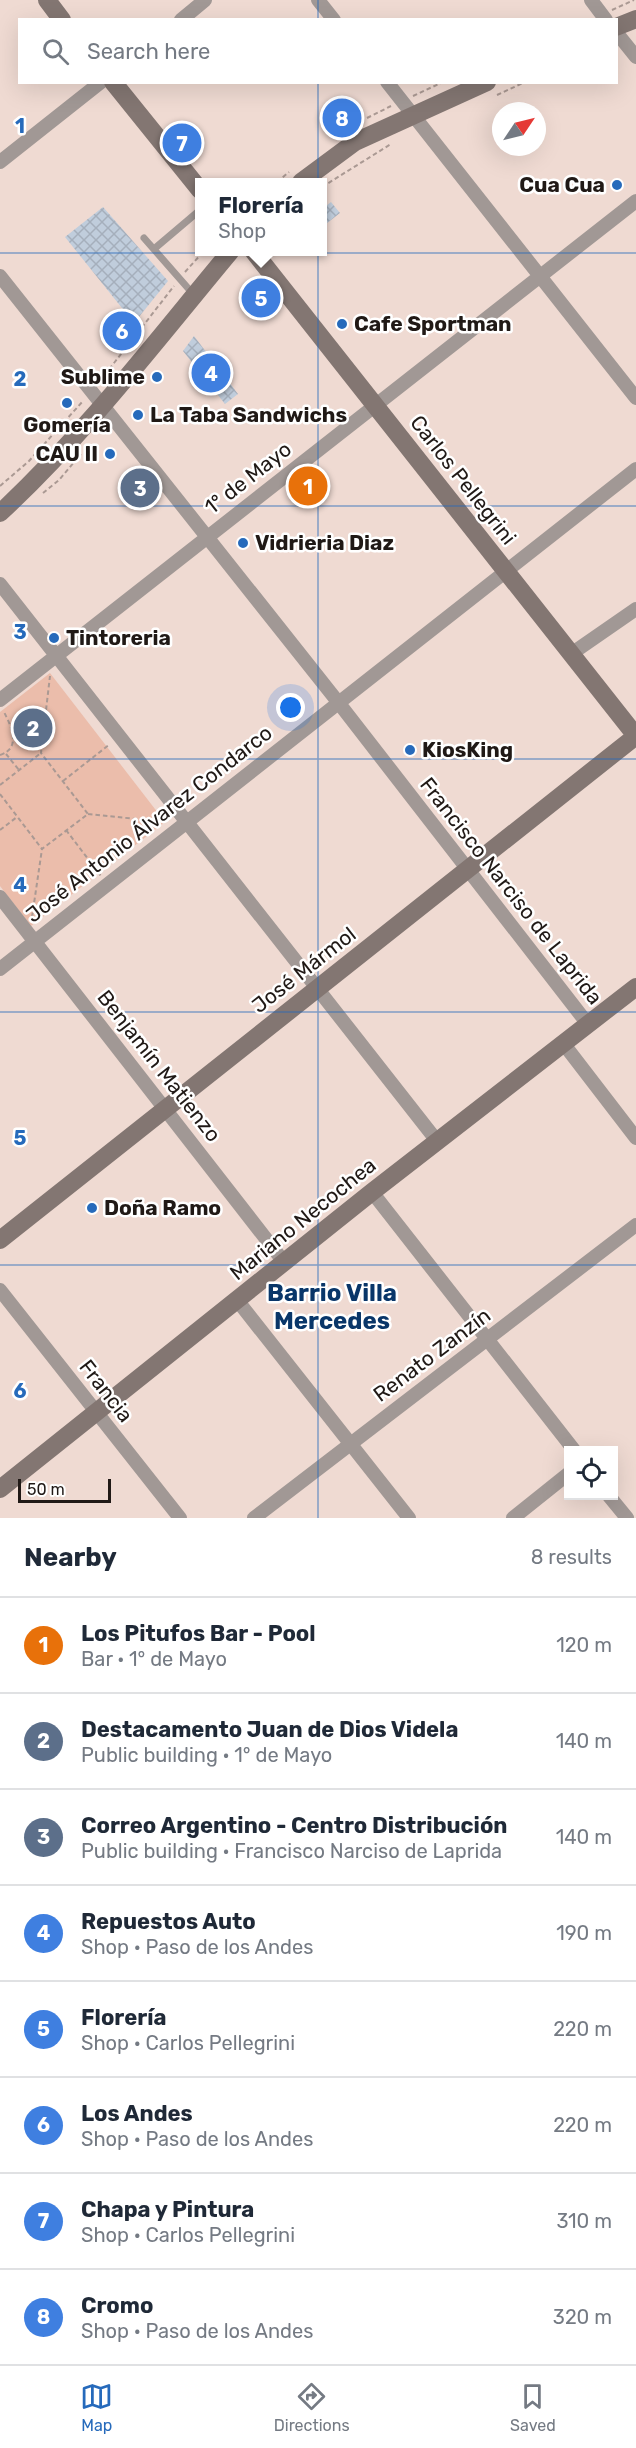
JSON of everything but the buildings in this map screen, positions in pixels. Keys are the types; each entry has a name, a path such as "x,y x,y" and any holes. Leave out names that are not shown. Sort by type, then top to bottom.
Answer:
{"street":[{"path":"47,0 60,18"},
{"path":"183,18 205,0"},
{"path":"318,0 332,18"},
{"path":"591,0 604,18"},
{"path":"618,26 636,19"},
{"path":"618,34 636,57"},
{"path":"0,162 98,84"},
{"path":"115,84 195,184"},
{"path":"389,84 636,398"},
{"path":"307,178 355,142 483,84"},
{"name":"1° de Mayo","path":"2,705 57,655 636,201"},
{"path":"0,513 48,469 104,408 227,256"},
{"name":"Carlos Pellegrini","path":"257,256 636,736"},
{"name":"Francisco Narciso de Laprida","path":"0,276 208,536 587,1023"},
{"name":"José Antonio Álvarez Condarco","path":"0,969 636,469"},
{"path":"0,584 437,1141"},
{"path":"571,654 636,609"},
{"name":"José Mármol","path":"0,1240 636,736"},
{"name":"Benjamín Matienzo","path":"0,897 284,1262"},
{"name":"Mariano Necochea","path":"0,1489 372,1192 636,987"},
{"path":"563,1043 636,1138"},
{"path":"372,1192 571,1446"},
{"name":"Renato Zanzín","path":"254,1518 636,1226"},
{"name":"Francia","path":"0,1290 180,1518"},
{"path":"237,1300 409,1518"},
{"path":"513,1518 564,1477"},
{"path":"612,1500 627,1518"}],"lane":[{"path":"154,249 195,214"},
{"path":"144,238 194,295"}],"path":[{"path":"0,486 29,461 91,392 199,256"},
{"path":"50,673 41,753 88,814"},
{"path":"0,755 6,753 13,743 14,731 2,705"},
{"path":"63,781 120,736"},
{"path":"6,753 19,770"},
{"path":"0,785 41,753"},
{"path":"0,794 42,849"},
{"path":"31,926 42,849 66,830 88,814 165,822"},
{"path":"0,830 17,817"},
{"path":"66,830 107,884"}],"shaded area":[{"path":"50,673 165,822 31,926 0,886 0,712"}],"place":[{"name":"Cromo","path":"342,118"},
{"name":"Chapa y Pintura","path":"182,143"},
{"name":"Cua Cua","path":"617,185"},
{"name":"Florería","path":"261,298"},
{"name":"Cafe Sportman","path":"342,324"},
{"name":"Los Andes","path":"122,331"},
{"name":"Repuestos Auto","path":"211,373"},
{"name":"Sublime","path":"157,377"},
{"name":"Gomería","path":"67,403"},
{"name":"La Taba Sandwichs","path":"138,415"},
{"name":"CAU II","path":"110,454"},
{"name":"Los Pitufos Bar - Pool","path":"308,486"},
{"name":"Correo Argentino - Centro Distribución","path":"140,488"},
{"name":"Vidrieria Diaz","path":"243,543"},
{"name":"Tintoreria","path":"54,638"},
{"name":"Destacamento Juan de Dios Videla","path":"33,728"},
{"name":"KiosKing","path":"410,750"},
{"name":"Doña Ramo","path":"92,1208"}],"district":[{"name":"Barrio Villa Mercedes","path":"332,1307"}]}
